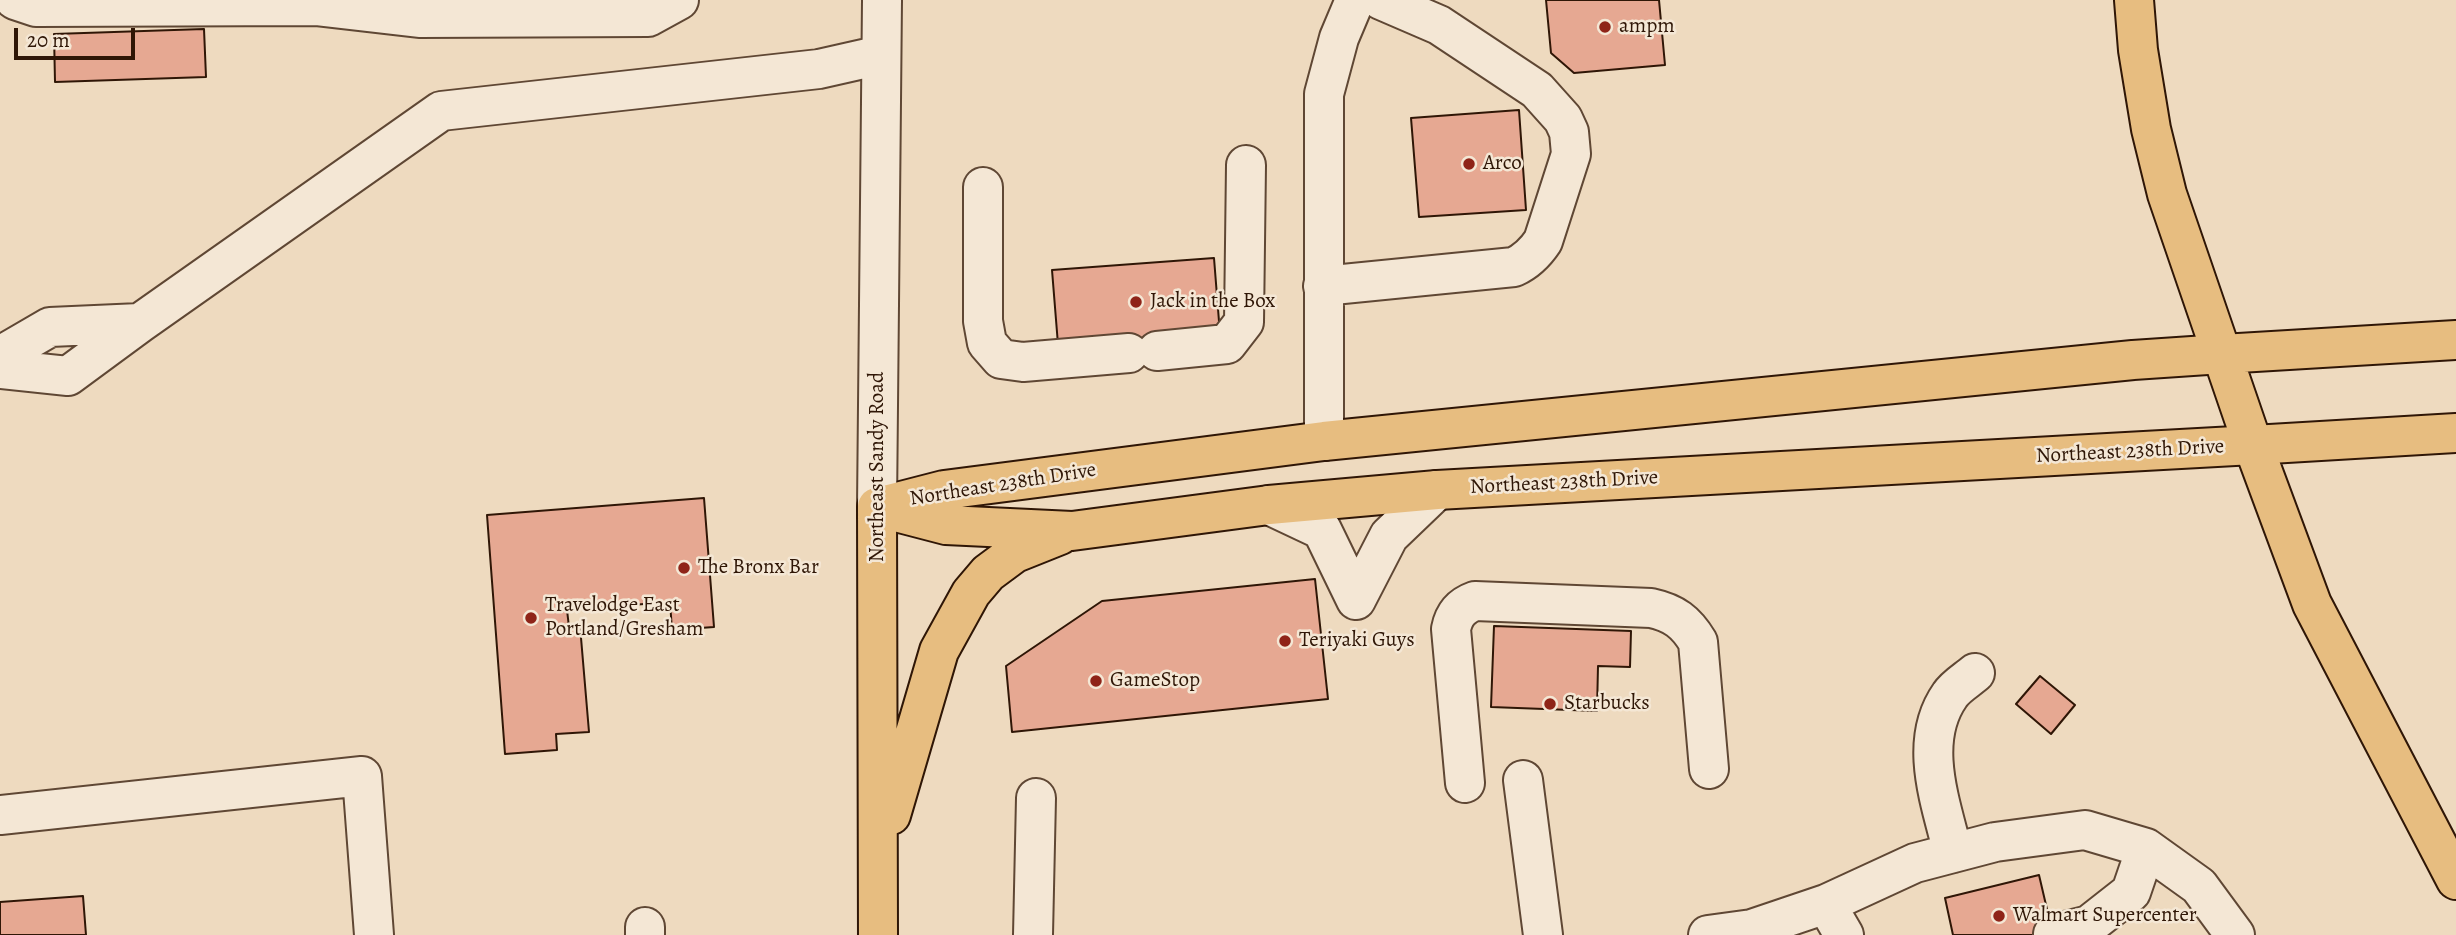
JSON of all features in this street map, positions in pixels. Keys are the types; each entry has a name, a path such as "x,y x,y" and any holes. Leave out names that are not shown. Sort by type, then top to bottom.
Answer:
{"main road":[{"path":"2134,0 2138,50 2151,129 2167,194 2253,445 2312,604 2456,880"},
{"name":"Northeast 238th Drive","path":"877,507 944,491 1324,441 2133,360 2456,340"},
{"name":"Northeast 238th Drive","path":"877,507 946,525 1072,530 1269,505 1437,490 2456,433"},
{"name":"Northeast Sandy Road","path":"877,507 878,935"},
{"path":"879,856 939,651 971,593 988,573 1015,553 1072,530"}],"street":[{"path":"15,0 36,7 314,3 419,18 648,17 679,0"},
{"name":"Northeast Sandy Road","path":"877,507 882,0"},
{"path":"1324,441 1324,93 1339,38 1355,0"},
{"path":"1323,286 1514,267 1524,262 1535,253 1543,241 1571,154 1569,132 1563,119 1537,90 1439,25 1381,0"},
{"path":"0,369 68,376 441,111 820,69 881,55"},
{"path":"983,187 982,321 987,343 1001,359 1023,362 1143,352 1227,344 1244,322 1246,165"},
{"path":"0,356 50,327 141,323"},
{"path":"1269,505 1322,530 1356,600 1389,536 1437,490"},
{"path":"1465,783 1451,629 1458,611 1475,601 1651,608 1666,611 1679,618 1698,642 1709,769"},
{"path":"1953,853 1932,755 1935,727 1950,694 1975,673"},
{"path":"0,815 362,776 374,935"},
{"path":"1523,780 1543,935"},
{"path":"1033,935 1036,798"},
{"path":"1708,935 1835,919 1915,863 1995,842 2085,830 2146,848 2199,886 2235,935"},
{"path":"2053,934 2089,925 2131,892 2146,848"}],"building":[{"name":"ampm","path":"1546,0 1659,0 1665,65 1574,73 1551,53"},
{"path":"204,29 206,77 55,82 54,34"},
{"name":"Arco","path":"1519,110 1526,210 1419,217 1411,118"},
{"name":"Jack in the Box","path":"1214,258 1220,334 1059,357 1052,270"},
{"name":"Travelodge East Portland/Gresham","path":"704,498 714,627 672,630 670,602 567,610 569,627 580,626 589,732 556,734 557,750 505,754 487,515"},
{"path":"1315,579 1328,699 1012,732 1006,666 1102,601"},
{"path":"1494,626 1631,631 1630,667 1598,666 1597,711 1491,707"},
{"path":"2040,676 2075,705 2051,734 2016,704"},
{"name":"Walmart Supercenter","path":"2039,875 2053,935 1953,935 1945,898"},
{"path":"83,896 86,935 0,935 0,902"}],"place":[{"name":"ampm","path":"1605,27"},
{"name":"Arco","path":"1469,164"},
{"name":"Jack in the Box","path":"1136,302"},
{"name":"The Bronx Bar","path":"684,568"},
{"name":"Travelodge East Portland/Gresham","path":"531,618"},
{"name":"Teriyaki Guys","path":"1285,641"},
{"name":"GameStop","path":"1096,681"},
{"name":"Starbucks","path":"1550,704"},
{"name":"Walmart Supercenter","path":"1999,916"}]}
